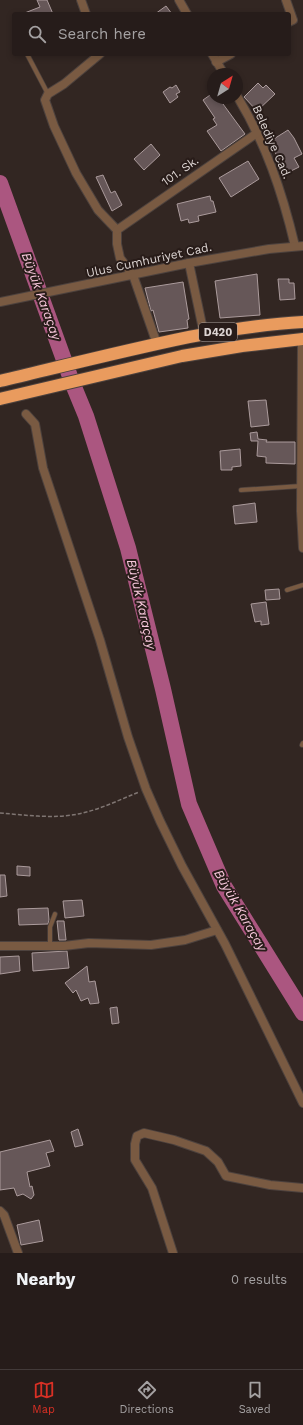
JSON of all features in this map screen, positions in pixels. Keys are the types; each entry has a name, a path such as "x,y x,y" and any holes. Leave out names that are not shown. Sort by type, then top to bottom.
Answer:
{"highway":[{"name":"D420","path":"0,381 204,334 284,323 303,322"},
{"path":"4,398 146,364 242,346 303,339"}],"street":[{"path":"81,0 85,12"},
{"path":"179,0 186,12"},
{"path":"286,0 290,12"},
{"path":"98,56 64,84 48,94 46,100 48,109 76,173 98,210 117,230 117,244 120,258 133,275 157,344"},
{"path":"213,56 220,68"},
{"path":"216,62 227,56"},
{"name":"Belediye Cad.","path":"241,104 257,132 277,181 299,246"},
{"name":"101. Sk.","path":"117,230 257,132"},
{"name":"Ulus Cumhuriyet Cad.","path":"0,302 189,263 269,249 299,246"},
{"path":"189,263 204,334"},
{"path":"303,339 301,486 303,548"},
{"path":"26,414 35,424 43,468 100,640 128,737 146,789 172,847 217,930 303,1103"},
{"path":"0,946 50,947 89,943 151,945 186,940 217,930"},
{"path":"173,1253 152,1188 135,1160 135,1144 138,1136 144,1133 174,1140 206,1151 218,1162 226,1176 270,1185 303,1188"},
{"path":"0,1211 4,1215 18,1253"}],"lane":[{"path":"28,56 48,94"},
{"path":"241,490 301,486"},
{"path":"286,590 303,585"},
{"path":"50,947 50,927 55,914"}],"path":[{"path":"0,813 46,816 77,815 103,807 146,789"}],"building":[{"path":"37,0 47,0 52,12 27,12 40,7"},
{"path":"166,6 170,12 158,12"},
{"path":"258,83 263,88 266,85 275,94 257,111 244,97"},
{"path":"176,85 180,92 176,94 178,97 170,103 163,92"},
{"path":"207,97 207,104 223,104 245,134 221,151 207,131 217,125 213,119 215,118 203,100"},
{"path":"288,130 302,154 294,158 299,167 287,173 269,142"},
{"path":"151,144 160,155 144,170 134,159"},
{"path":"248,161 259,179 231,197 219,178"},
{"path":"103,175 111,193 115,191 122,205 112,211 96,177"},
{"path":"210,196 216,212 198,216 199,221 189,223 188,219 181,221 177,204"},
{"path":"257,274 260,315 220,318 215,281"},
{"path":"278,279 289,279 289,283 294,283 295,299 280,300"},
{"path":"183,282 189,319 187,320 188,328 159,332 153,310 151,311 145,288"},
{"path":"266,400 269,425 251,427 248,401"},
{"path":"257,432 258,439 267,440 266,442 295,442 295,464 266,463 266,457 257,456 258,441 251,441 250,433"},
{"path":"240,449 241,466 232,467 232,470 221,470 220,451"},
{"path":"255,503 257,522 235,524 233,506"},
{"path":"279,589 280,599 266,600 265,590"},
{"path":"266,602 269,624 261,625 261,621 255,622 251,604"},
{"path":"17,866 30,867 30,876 17,875"},
{"path":"0,875 5,875 7,896 0,897"},
{"path":"82,900 84,916 65,918 63,901"},
{"path":"48,908 48,924 19,925 18,909"},
{"path":"57,921 64,921 66,940 59,940"},
{"path":"67,951 69,968 33,971 32,953"},
{"path":"19,956 20,971 0,974 0,957"},
{"path":"87,966 89,982 95,981 99,1003 90,1004 88,998 81,1001 76,990 73,993 65,983"},
{"path":"117,1007 119,1023 112,1024 110,1008"},
{"path":"78,1129 83,1145 75,1147 71,1132"},
{"path":"50,1140 54,1151 46,1153 50,1166 27,1172 30,1187 32,1186 34,1195 31,1199 23,1194 17,1196 14,1188 0,1190 0,1152"},
{"path":"39,1220 43,1241 21,1245 17,1225"}],"waterway":[{"name":"Büyük Karaçay","path":"0,183 72,382 86,416 128,548 163,689 189,804 224,886 303,1013"}]}
